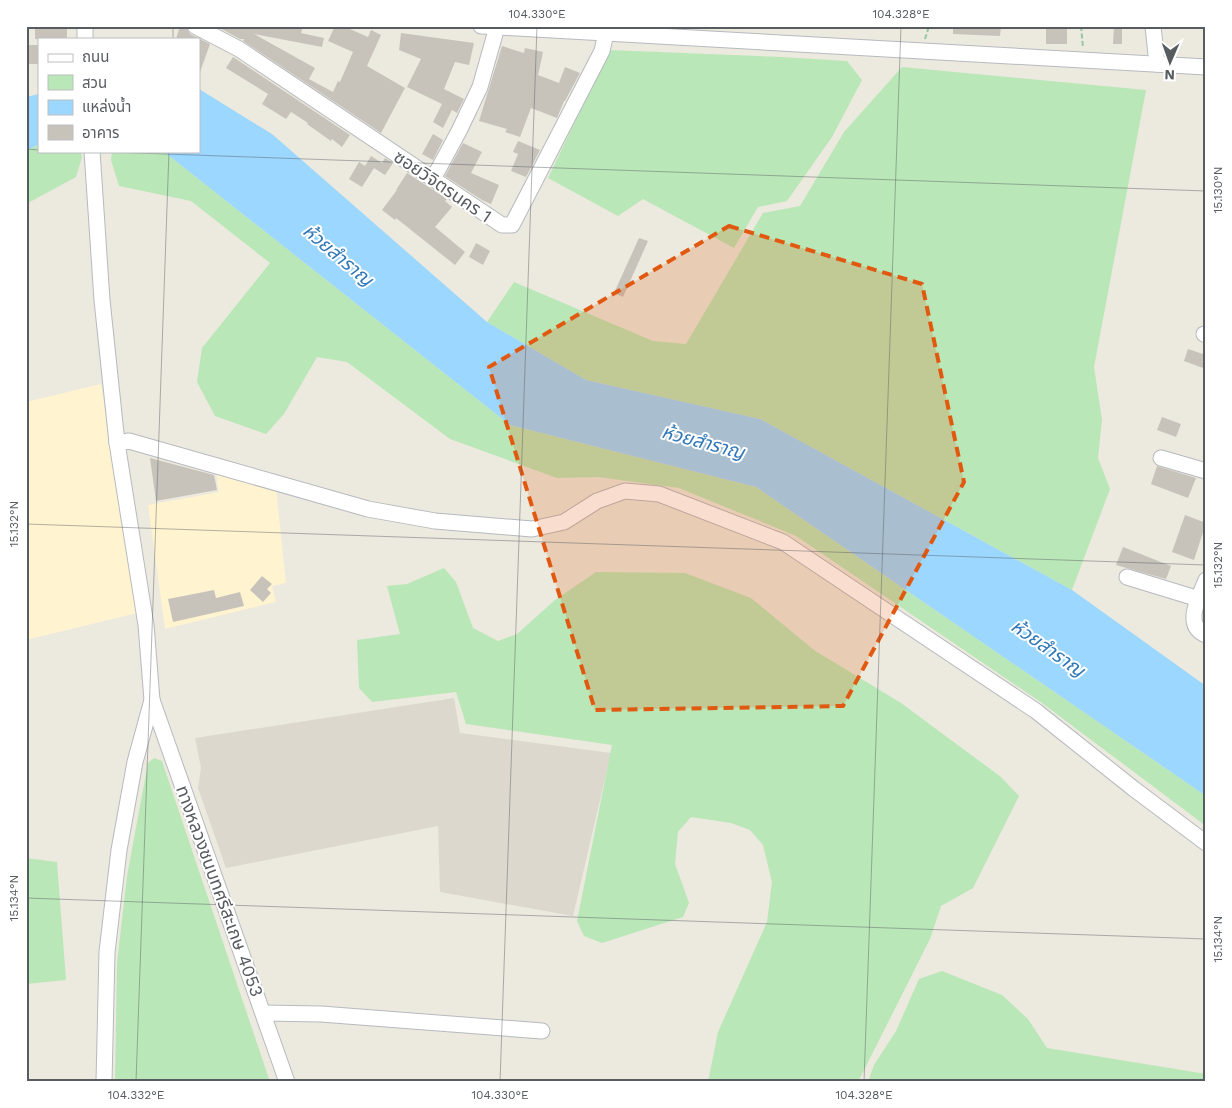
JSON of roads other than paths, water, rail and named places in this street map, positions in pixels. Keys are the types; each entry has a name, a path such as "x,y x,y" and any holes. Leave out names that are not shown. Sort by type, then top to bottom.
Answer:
{"street":[{"name":"ซอยวิจิตรนคร 1","path":"195,26 238,49 502,225 512,225 602,51 606,33"},
{"path":"481,26 1206,67"},
{"path":"1153,26 1157,64"},
{"path":"433,179 459,132 480,87 498,27"},
{"path":"93,158 102,300 118,443 146,625 152,700 135,762 119,850 107,952 104,1082"},
{"path":"118,443 129,441 368,510 435,521 532,529 564,522 597,501 625,491 659,494 783,542 1036,711 1134,789 1206,842"},
{"path":"1160,458 1206,472"},
{"path":"1126,577 1199,598"},
{"path":"1206,580 1193,616 1195,626 1202,634 1206,635"},
{"name":"ทางหลวงชนบทศรีสะเกษ 4053","path":"152,700 287,1082"},
{"path":"263,1013 321,1014 542,1031"}],"water":[{"name":"ห้วยสำราญ","path":"200,90 272,134 487,322 586,380 760,419 1072,590 1206,686 1206,796 756,487 510,425 164,152 200,152"},
{"path":"38,94 38,145 26,151 26,97"}]}
